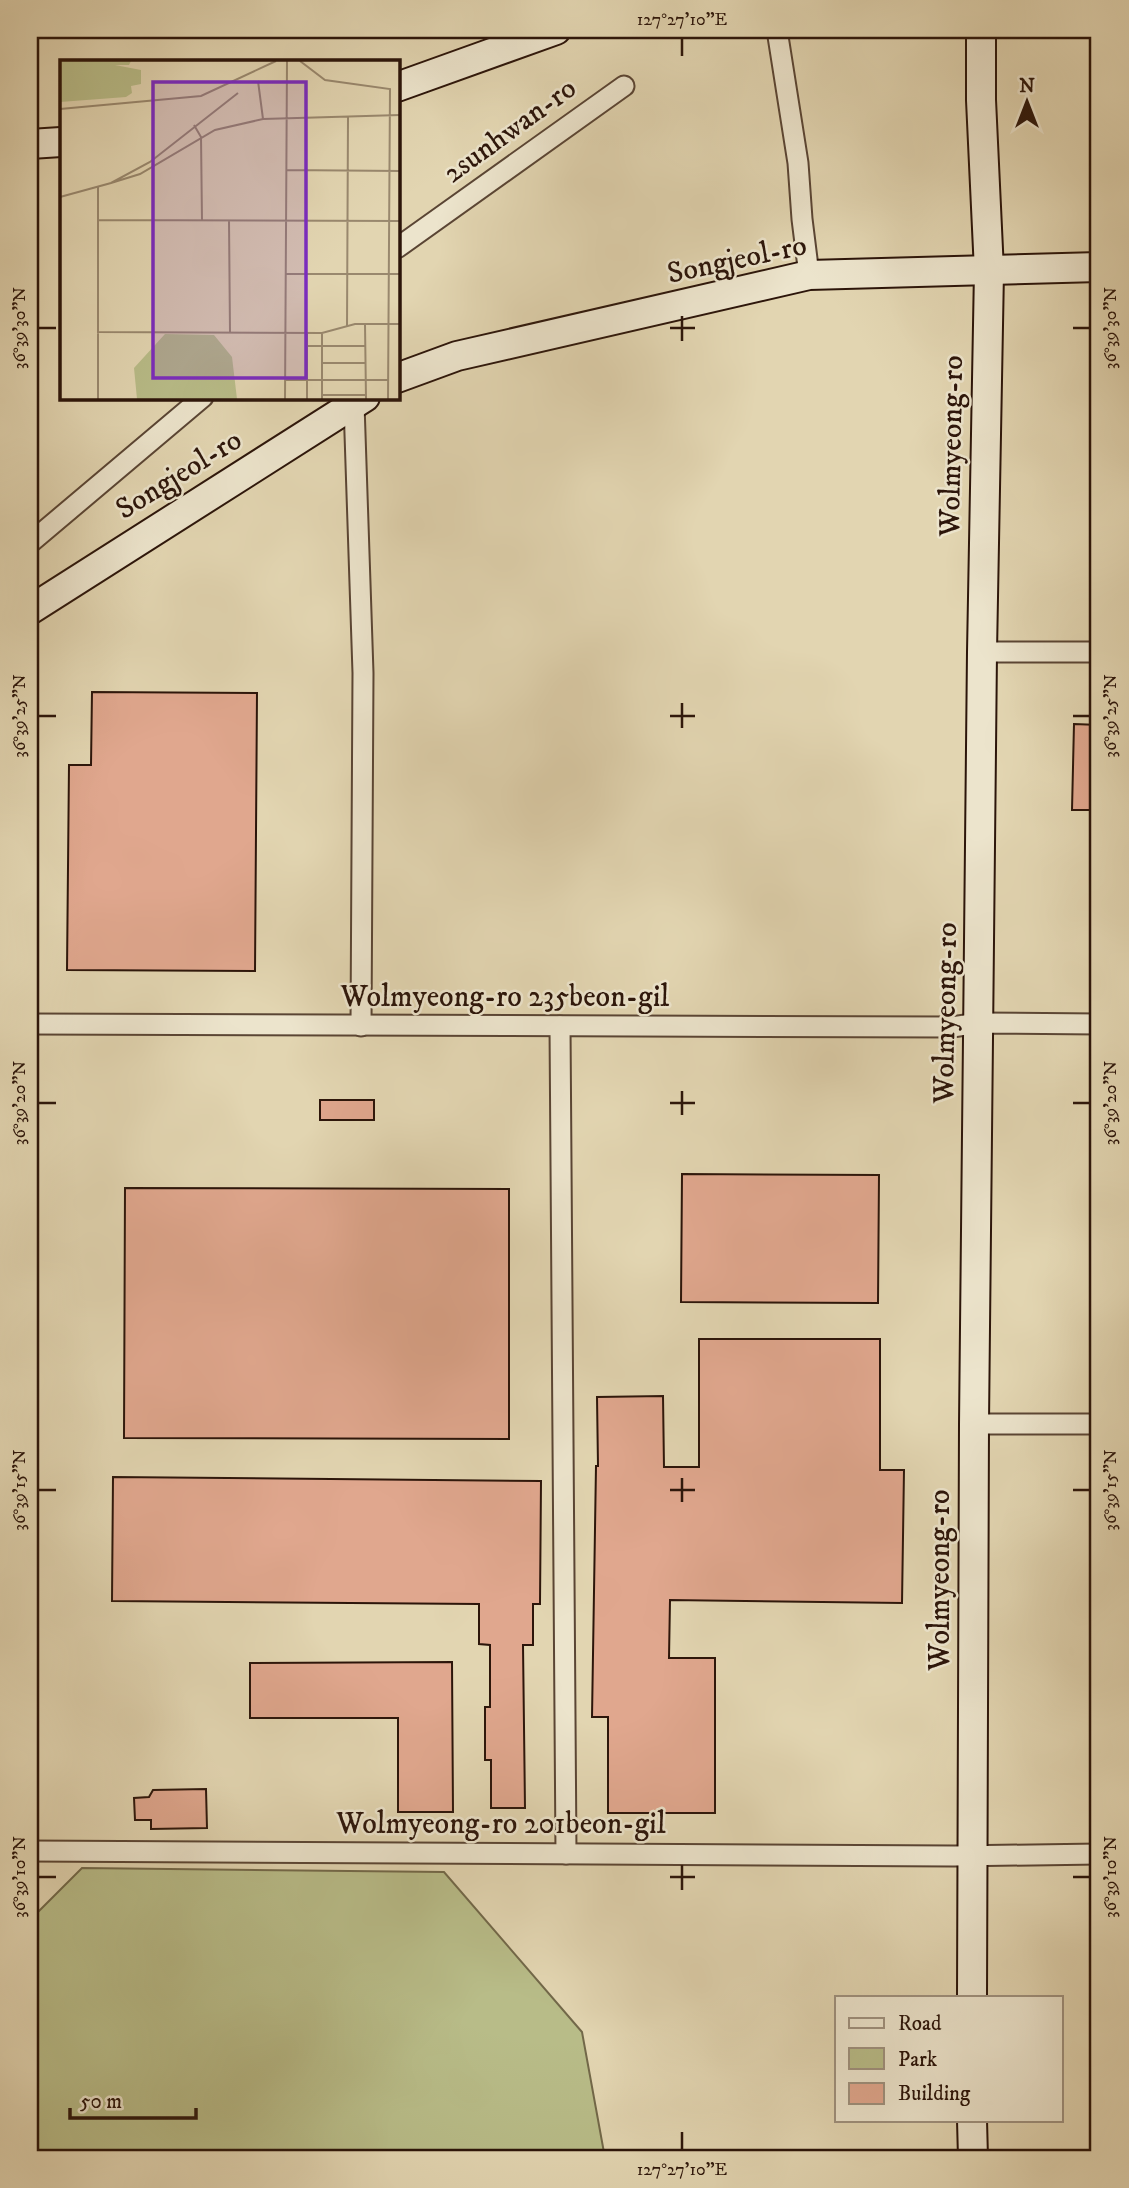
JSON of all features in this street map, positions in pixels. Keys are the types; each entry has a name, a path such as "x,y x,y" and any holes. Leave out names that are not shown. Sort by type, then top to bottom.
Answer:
{"street":[{"path":"399,86 556,30"},
{"path":"777,30 798,163 809,275"},
{"name":"Wolmyeong-ro","path":"972,1996 974,1424 989,271 981,100 981,30"},
{"name":"2sunhwan-ro","path":"399,247 624,86"},
{"path":"30,144 60,142"},
{"name":"Songjeol-ro","path":"399,377 457,356 809,275 1099,267"},
{"path":"30,543 201,399"},
{"path":"356,400 363,673 361,1026"},
{"name":"Songjeol-ro","path":"30,610 356,400"},
{"path":"982,652 1099,652"},
{"name":"Wolmyeong-ro 235beon-gil","path":"30,1024 953,1027 979,1023 1099,1024"},
{"path":"560,1026 566,1854"},
{"path":"974,1424 1099,1424"},
{"name":"Wolmyeong-ro 201beon-gil","path":"30,1851 971,1856 1099,1854"},
{"path":"972,2122 973,2158"}],"green space":[{"path":"82,1868 444,1872 582,2032 605,2158 30,2158 30,1920"}],"building":[{"path":"92,692 257,693 255,971 67,970 69,765 91,765"},
{"path":"1074,724 1099,725 1099,810 1072,810"},
{"path":"320,1100 374,1100 374,1120 320,1120"},
{"path":"682,1174 879,1175 878,1303 681,1302"},
{"path":"125,1188 509,1189 509,1439 124,1438"},
{"path":"699,1339 880,1339 880,1470 904,1470 902,1603 670,1600 669,1658 715,1658 715,1813 608,1813 608,1717 592,1717 597,1397 663,1396 664,1467 699,1467"},
{"path":"113,1477 541,1481 540,1604 533,1604 533,1645 523,1645 525,1808 491,1808 491,1760 485,1760 485,1707 490,1707 490,1645 479,1644 479,1604 112,1601"},
{"path":"452,1662 453,1812 398,1812 398,1718 250,1718 250,1663"},
{"path":"206,1789 207,1828 151,1829 151,1820 135,1820 134,1798 149,1797 153,1790"}]}
